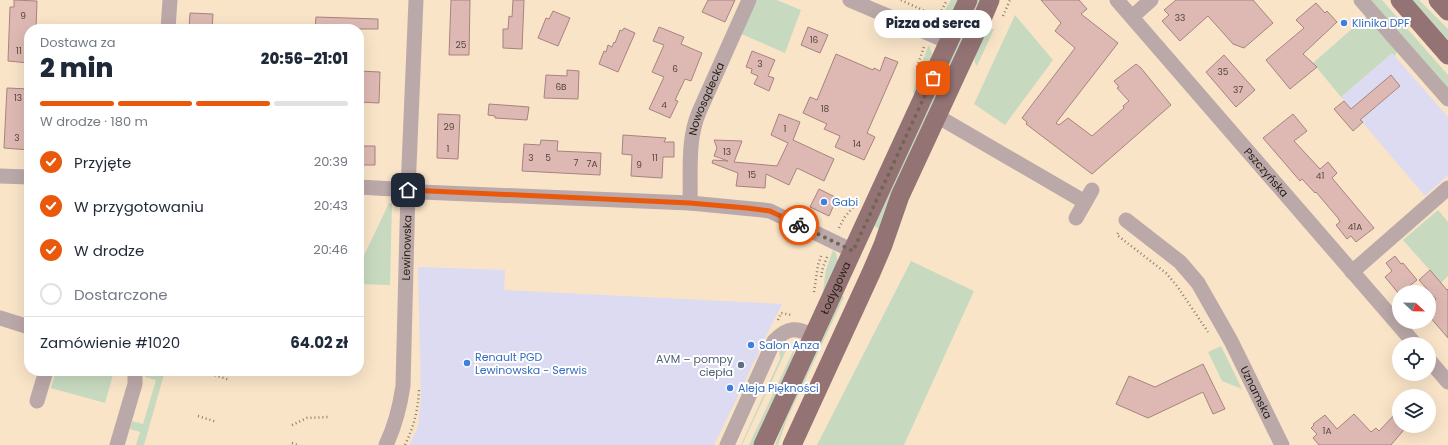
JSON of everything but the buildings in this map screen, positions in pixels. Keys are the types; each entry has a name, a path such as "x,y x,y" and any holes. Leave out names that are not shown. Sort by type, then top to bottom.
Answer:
{"main road":[{"name":"Łodygowa","path":"763,445 968,0"},
{"path":"792,445 871,273 883,245 900,196 990,0"},
{"path":"1400,0 1448,55"},
{"path":"1438,0 1448,11"},
{"path":"853,251 871,273"}],"street":[{"path":"168,24 170,0"},
{"name":"Lewinowska","path":"386,445 400,406 403,386 408,190 416,0"},
{"name":"Nowosądecka","path":"690,203 693,127 749,0"},
{"path":"850,0 949,42"},
{"name":"Pszczyńska","path":"1117,0 1409,337"},
{"path":"1132,17 1151,0"},
{"path":"1361,0 1448,99"},
{"path":"937,116 1088,196 1076,218"},
{"path":"0,176 24,177"},
{"path":"364,187 429,192 690,203 770,211 853,251"},
{"path":"1352,272 1448,188"},
{"name":"Uznamska","path":"1126,220 1180,262 1198,283 1231,340 1282,445"},
{"path":"0,318 24,325"},
{"path":"727,445 774,341 789,329 796,329 814,335"},
{"path":"1436,368 1448,382"},
{"path":"37,401 44,376"},
{"path":"117,445 134,384 135,376"}],"path":[{"path":"901,0 933,14"},
{"path":"934,26 947,0"},
{"path":"1126,220 1117,235 1166,273 1177,286 1207,332 1212,335"},
{"path":"217,376 230,380"},
{"path":"198,416 217,422"},
{"path":"292,425 307,418 328,417"},
{"path":"292,443 297,445"}],"shaded area":[{"path":"1392,53 1448,117 1448,175 1425,196 1341,97"},
{"path":"418,267 505,270 504,290 782,304 762,344 759,346 758,356 753,363 714,445 409,445 418,427 421,396"}],"green space":[{"path":"754,0 777,0 801,10 785,53 739,33"},
{"path":"951,0 959,0 954,12 946,22 938,25 942,15"},
{"path":"978,0 981,0 880,229 874,226"},
{"path":"1367,0 1382,0 1448,75 1448,92"},
{"path":"1412,0 1419,0 1448,29 1448,40"},
{"path":"1015,15 1053,60 1005,125 974,104"},
{"path":"1368,18 1397,51 1395,56 1392,53 1341,97 1313,63 1363,19"},
{"path":"994,29 977,66 974,58 975,53 987,31"},
{"path":"929,45 932,54 931,60 915,94 913,93 920,67"},
{"path":"389,203 392,203 390,285 364,284 364,256"},
{"path":"1438,210 1448,222 1448,276 1441,283 1403,240"},
{"path":"833,250 837,258 836,269 826,289 823,291 826,270"},
{"path":"911,261 974,291 904,445 817,445"},
{"path":"841,295 844,297 787,419 778,445 775,445 786,417"},
{"path":"785,342 790,342 741,445 780,359 779,349"},
{"path":"1221,346 1242,389 1222,381 1208,352"},
{"path":"795,347 793,360 753,445 749,445"},
{"path":"55,376 113,376 105,403 51,388"},
{"path":"164,376 144,445 136,445 140,432 130,429 132,421 143,424 156,380 145,377"}],"way so far":[{"path":"799,225 853,251 933,78"}],"place":[{"name":"Klinika DPF","path":"1344,23"},
{"name":"Pizza od serca","path":"933,78"},
{"name":"Gabi","path":"824,202"},
{"name":"Salon Anza","path":"751,345"},
{"name":"Renault PGD Lewinowska - Serwis","path":"467,363"},
{"name":"AVM – pompy ciepła","path":"741,365"},
{"name":"Aleja Piękności","path":"730,388"}],"route":[{"path":"408,190 421,192 690,203 747,208 770,211 799,225"}]}
